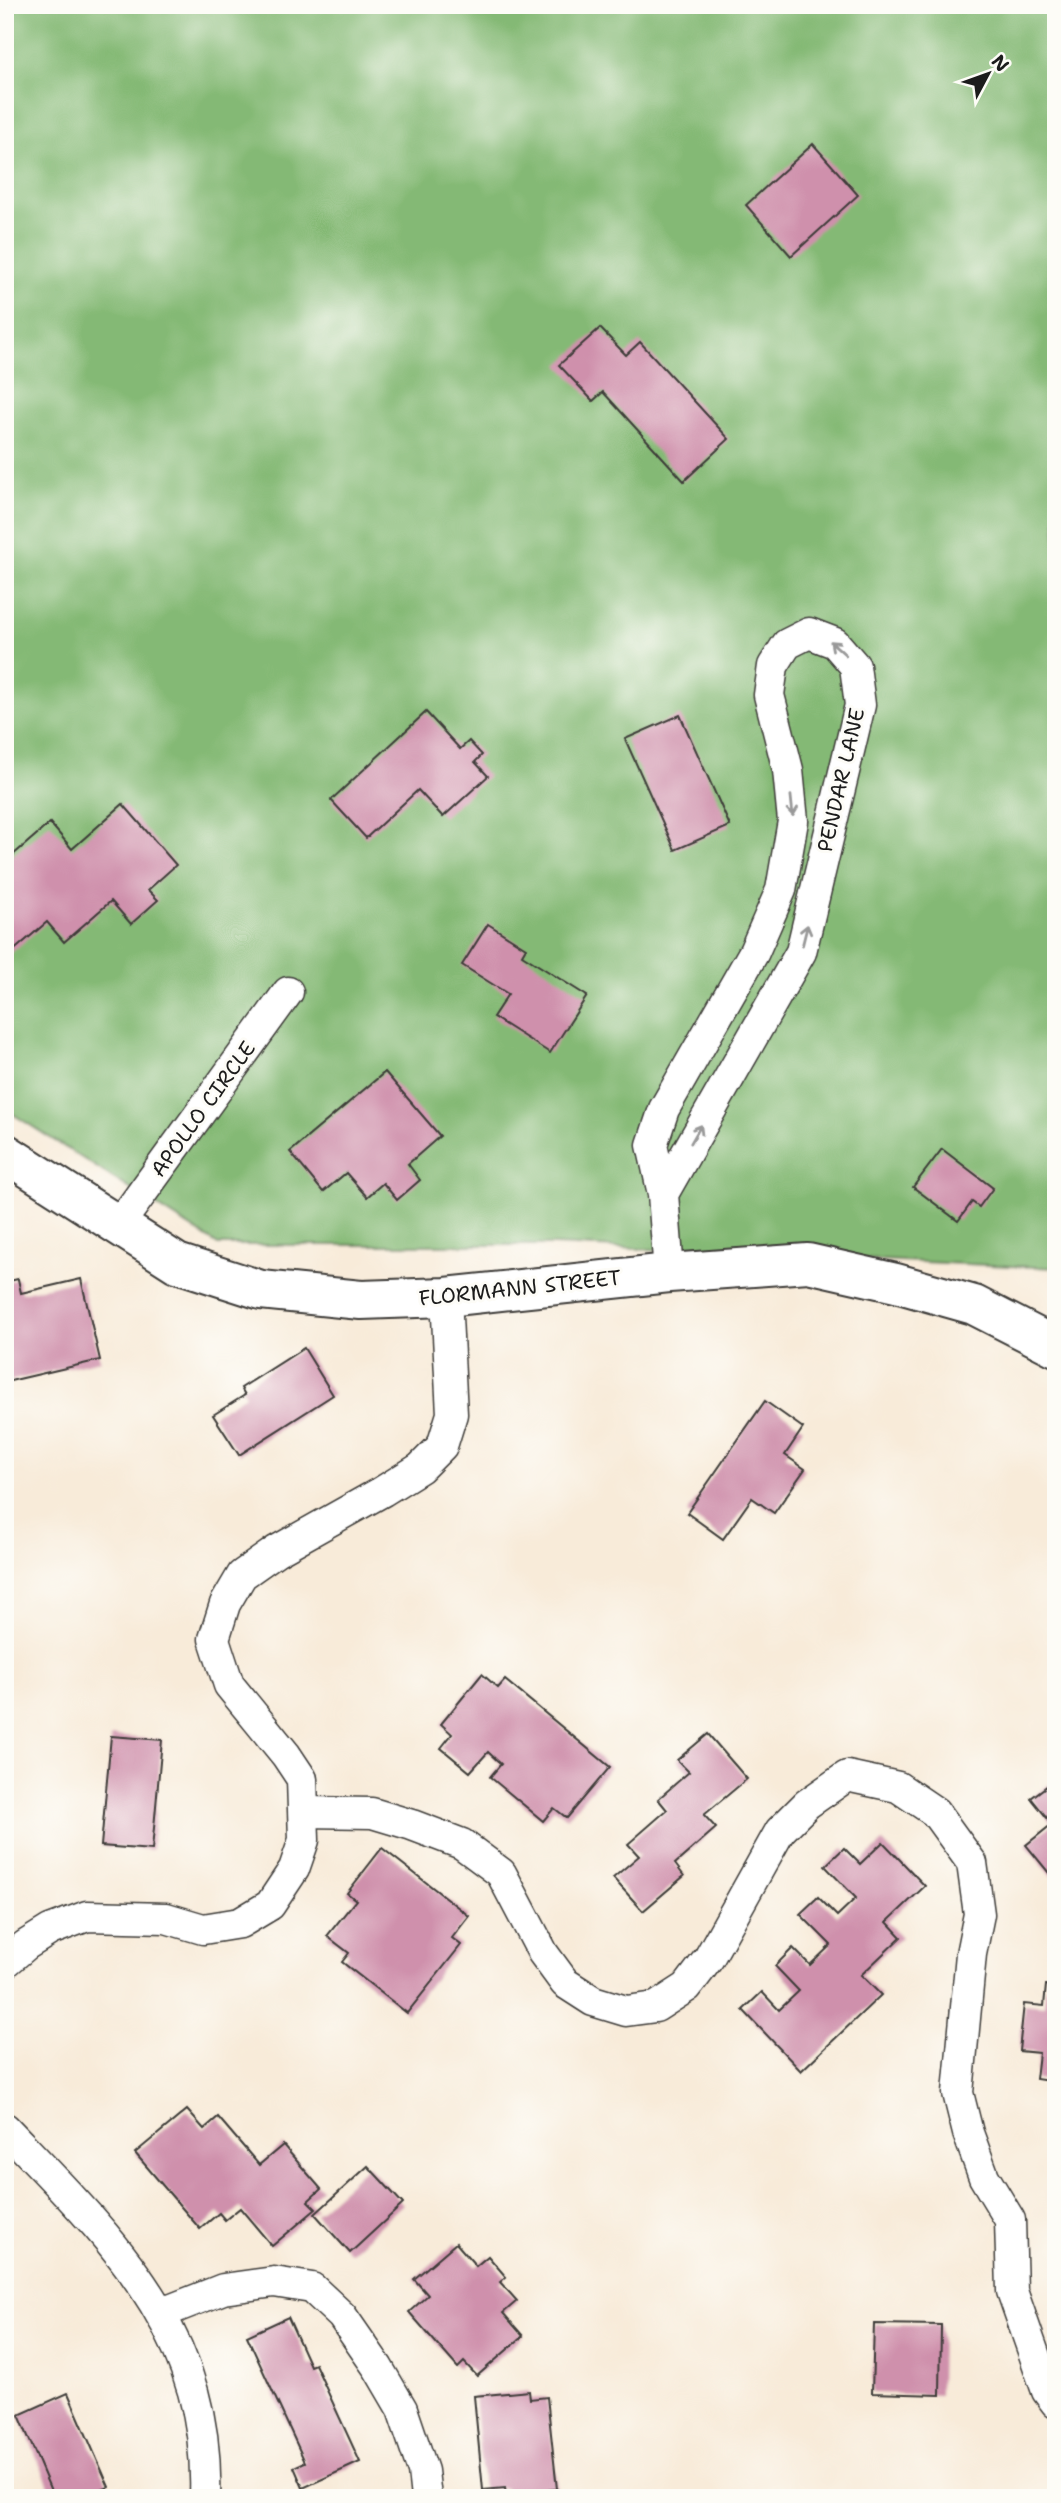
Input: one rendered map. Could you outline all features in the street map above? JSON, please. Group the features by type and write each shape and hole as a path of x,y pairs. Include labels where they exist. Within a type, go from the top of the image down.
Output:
{"street":[{"name":"PENDAR LANE","path":"663,1194 801,952 860,705 855,666 835,643 809,633 788,644 773,666 769,695 788,770 793,821 780,890 754,952 664,1109 652,1145 663,1194 669,1273"},
{"name":"APOLLO CIRCLE","path":"118,1226 288,992"},
{"name":"FLORMANN STREET","path":"5,1153 177,1263 261,1290 361,1300 446,1297 669,1273 808,1263 896,1283 974,1306 1056,1347"},
{"path":"5,1963 50,1930 87,1916 166,1918 203,1928 240,1923 270,1905 294,1869 304,1840 302,1779 229,1685 214,1639 225,1604 242,1575 276,1551 383,1492 420,1468 442,1446 452,1414 446,1297"},
{"path":"304,1812 372,1812 462,1844 500,1873 543,1953 565,1983 593,2001 626,2011 656,2007 687,1987 709,1958 780,1831 807,1804 847,1776 898,1787 935,1812 972,1863 979,1914 971,1954 958,2093 968,2133 984,2177 1010,2220 1012,2291 1047,2391 1056,2403"},
{"path":"5,2128 102,2230 141,2280 162,2313 185,2365 200,2421 206,2477 205,2498"},
{"path":"162,2313 223,2289 274,2282 312,2288 342,2316 402,2409 423,2471 426,2498"}],"green space":[{"path":"5,5 1056,5 1056,1268 553,1245 218,1245 5,1109"}],"building":[{"path":"813,144 858,195 791,256 746,205"},
{"path":"600,328 626,355 640,342 729,439 684,481 603,392 593,401 559,365"},
{"path":"426,712 460,749 469,741 482,755 475,762 488,776 443,817 418,790 366,838 331,800"},
{"path":"680,715 730,826 675,850 625,739"},
{"path":"123,804 176,865 148,890 158,900 131,924 111,901 64,942 47,922 5,958 5,862 50,823 72,849"},
{"path":"488,924 526,948 522,955 587,996 550,1053 493,1017 508,994 462,965"},
{"path":"385,1072 440,1136 408,1164 420,1180 397,1200 383,1183 367,1197 346,1173 323,1192 290,1152"},
{"path":"942,1149 993,1188 979,1207 972,1202 958,1221 913,1187"},
{"path":"18,1279 21,1293 81,1279 100,1360 10,1381 5,1364 5,1282"},
{"path":"304,1348 333,1395 239,1455 213,1415 245,1395 241,1388"},
{"path":"765,1401 803,1428 785,1455 805,1469 774,1513 752,1498 723,1539 687,1513"},
{"path":"482,1674 498,1688 505,1680 610,1767 567,1818 554,1808 543,1821 490,1777 501,1764 488,1752 470,1772 441,1748 452,1734 441,1724"},
{"path":"708,1734 747,1779 704,1815 716,1828 675,1864 684,1876 643,1911 613,1878 639,1856 628,1844 667,1810 658,1799 689,1772 677,1760"},
{"path":"111,1736 162,1740 152,1850 101,1846"},
{"path":"1056,1779 1056,1875 1053,1878 1026,1845 1052,1824 1031,1798"},
{"path":"883,1842 925,1886 887,1922 901,1937 861,1975 881,1995 801,2071 743,2010 762,1992 779,2010 799,1991 775,1966 793,1948 810,1965 831,1945 800,1914 818,1897 837,1916 856,1898 825,1866 844,1848 860,1864"},
{"path":"382,1848 469,1916 452,1938 461,1945 407,2013 342,1962 349,1953 327,1936 356,1900 347,1893"},
{"path":"1046,1985 1056,1986 1056,2082 1036,2079 1039,2053 1019,2051 1024,2004 1044,2006"},
{"path":"187,2110 204,2129 218,2117 259,2165 283,2145 321,2189 308,2201 316,2209 272,2246 240,2208 225,2220 219,2213 200,2229 135,2153"},
{"path":"368,2166 403,2204 350,2253 315,2214"},
{"path":"456,2243 476,2266 488,2256 506,2277 500,2282 517,2301 503,2313 523,2336 477,2376 464,2362 458,2368 409,2312 428,2295 414,2279"},
{"path":"288,2317 310,2366 315,2364 360,2462 303,2488 294,2467 305,2462 247,2336"},
{"path":"874,2324 941,2325 940,2395 872,2393"},
{"path":"529,2391 530,2399 547,2397 557,2489 506,2494 505,2488 483,2490 474,2396"},
{"path":"68,2393 109,2487 83,2498 54,2498 19,2415"}]}
